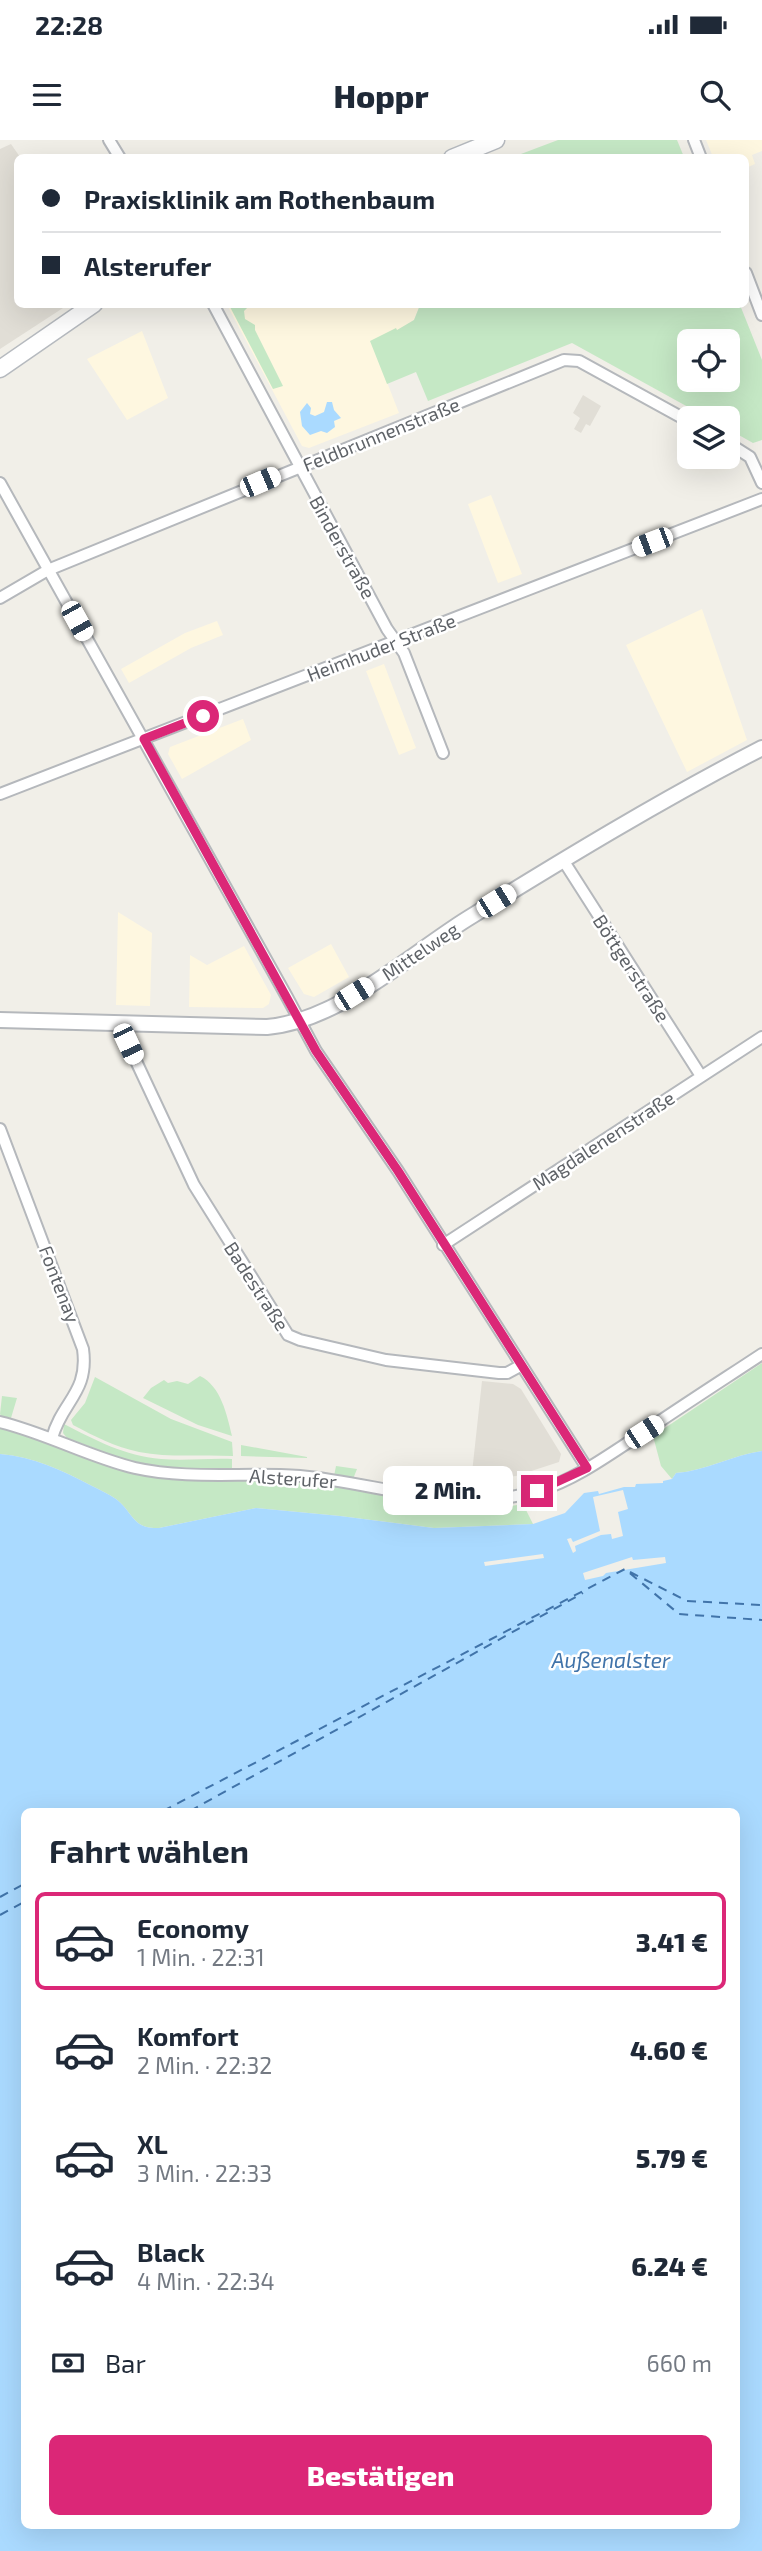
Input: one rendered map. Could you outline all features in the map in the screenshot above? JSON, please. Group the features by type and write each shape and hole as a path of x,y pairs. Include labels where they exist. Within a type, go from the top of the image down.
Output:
{"main road":[{"path":"462,154 496,140"},
{"path":"0,369 88,308"}],"street":[{"path":"749,281 762,315"},
{"name":"Binderstraße","path":"215,308 405,655 443,753"},
{"name":"Feldbrunnenstraße","path":"0,598 48,570 300,466 572,359 677,415"},
{"path":"740,451 750,457 762,483"},
{"path":"0,483 316,1051 398,1171 587,1468"},
{"name":"Heimhuder Straße","path":"0,794 762,499"},
{"name":"Mittelweg","path":"0,1020 267,1027 299,1022 331,1008 562,860 707,776 762,748"},
{"name":"Böttgerstraße","path":"562,860 701,1076"},
{"name":"Badestraße","path":"126,1024 128,1044 194,1184 284,1330 293,1338 386,1360 499,1373 507,1373 520,1366"},
{"name":"Magdalenenstraße","path":"443,1245 762,1037"},
{"name":"Fontenay","path":"0,1129 83,1349 85,1361 81,1384 58,1418 52,1438"},
{"name":"Alsterufer","path":"0,1422 52,1438 118,1464 153,1471 299,1476 456,1500 482,1500 520,1496 548,1488 587,1468 762,1354"}],"shaded area":[{"path":"706,140 762,140 762,151 752,155 755,164 749,167 749,154 712,154"},
{"path":"11,144 18,154 14,154 14,308 63,308 0,349 0,149"},
{"path":"229,308 419,308 414,320 397,331 371,341 399,413 309,448 302,446"},
{"path":"142,331 168,398 127,420 87,359"},
{"path":"583,395 601,406 590,426 586,424 581,433 574,429 580,418 573,413"},
{"path":"491,495 522,574 498,583 468,504"},
{"path":"702,609 747,740 687,772 626,645"},
{"path":"217,621 223,635 191,648 129,683 121,669 185,633"},
{"path":"384,664 416,748 399,755 366,671"},
{"path":"243,719 251,740 182,779 168,754 170,747"},
{"path":"118,912 152,933 150,1006 116,1005"},
{"path":"331,944 349,977 314,997 304,994 288,968"},
{"path":"244,946 271,995 269,1004 263,1008 189,1007 190,955 207,965"},
{"path":"482,1381 513,1384 521,1389 561,1454 559,1462 516,1476 471,1482"}],"green space":[{"path":"558,140 677,140 683,154 521,154"},
{"path":"231,308 247,308 244,311 245,319 255,325 283,386 273,389"},
{"path":"419,308 741,308 762,360 762,440 753,443 740,436 740,406 686,406 572,343 428,401 416,372 387,384 370,341 396,328 397,330 414,320"},
{"path":"762,1363 762,1451 676,1473 672,1479 661,1466 653,1436"},
{"path":"200,1376 218,1394 232,1436 198,1425 143,1398 151,1388 164,1380 168,1383 177,1381 188,1384"},
{"path":"95,1377 171,1419 232,1442 233,1456 139,1452 113,1444 73,1425 71,1420 85,1403"},
{"path":"2,1396 17,1398 11,1418 0,1414"},
{"path":"64,1424 135,1455 170,1460 232,1459 232,1470 131,1462 67,1438 63,1433"},
{"path":"0,1427 117,1467 341,1486 445,1509 493,1509 523,1504 533,1524 434,1528 256,1508 150,1528 138,1523 113,1497 70,1475 36,1461 0,1454"},
{"path":"241,1445 307,1457 307,1458 241,1456"},
{"path":"336,1466 357,1469 353,1479 334,1476"},
{"path":"549,1471 553,1480 529,1488 526,1478"}],"water":[{"path":"327,402 332,402 334,410 341,418 334,421 335,427 327,433 321,431 310,435 302,426 300,412 307,403 311,408 310,414 315,416 324,412"},
{"name":"Außenalster","path":"762,1451 762,2551 0,2551 0,1454 36,1461 70,1475 113,1497 138,1523 150,1528 256,1508 434,1528 533,1524 565,1513 584,1493 598,1491 599,1494 635,1487 636,1484 663,1483 672,1479 676,1473"}],"pier":[{"path":"623,1490 628,1509 618,1512 623,1536 612,1539 611,1534 601,1535 575,1546 576,1551 573,1553 567,1539 571,1538 573,1542 600,1531 593,1497"},
{"path":"543,1554 544,1558 485,1566 484,1562"},
{"path":"632,1557 633,1560 665,1557 666,1563 606,1573 585,1580 583,1573"}],"ferry route":[{"path":"169,1808 625,1569 679,1614 762,1620"},
{"path":"630,1572 687,1601 762,1605"},
{"path":"195,1808 583,1593"},
{"path":"0,1897 21,1886"},
{"path":"0,1915 21,1904"}],"route":[{"path":"203,716 144,739 316,1051 398,1171 587,1468 560,1483 537,1491"}]}
